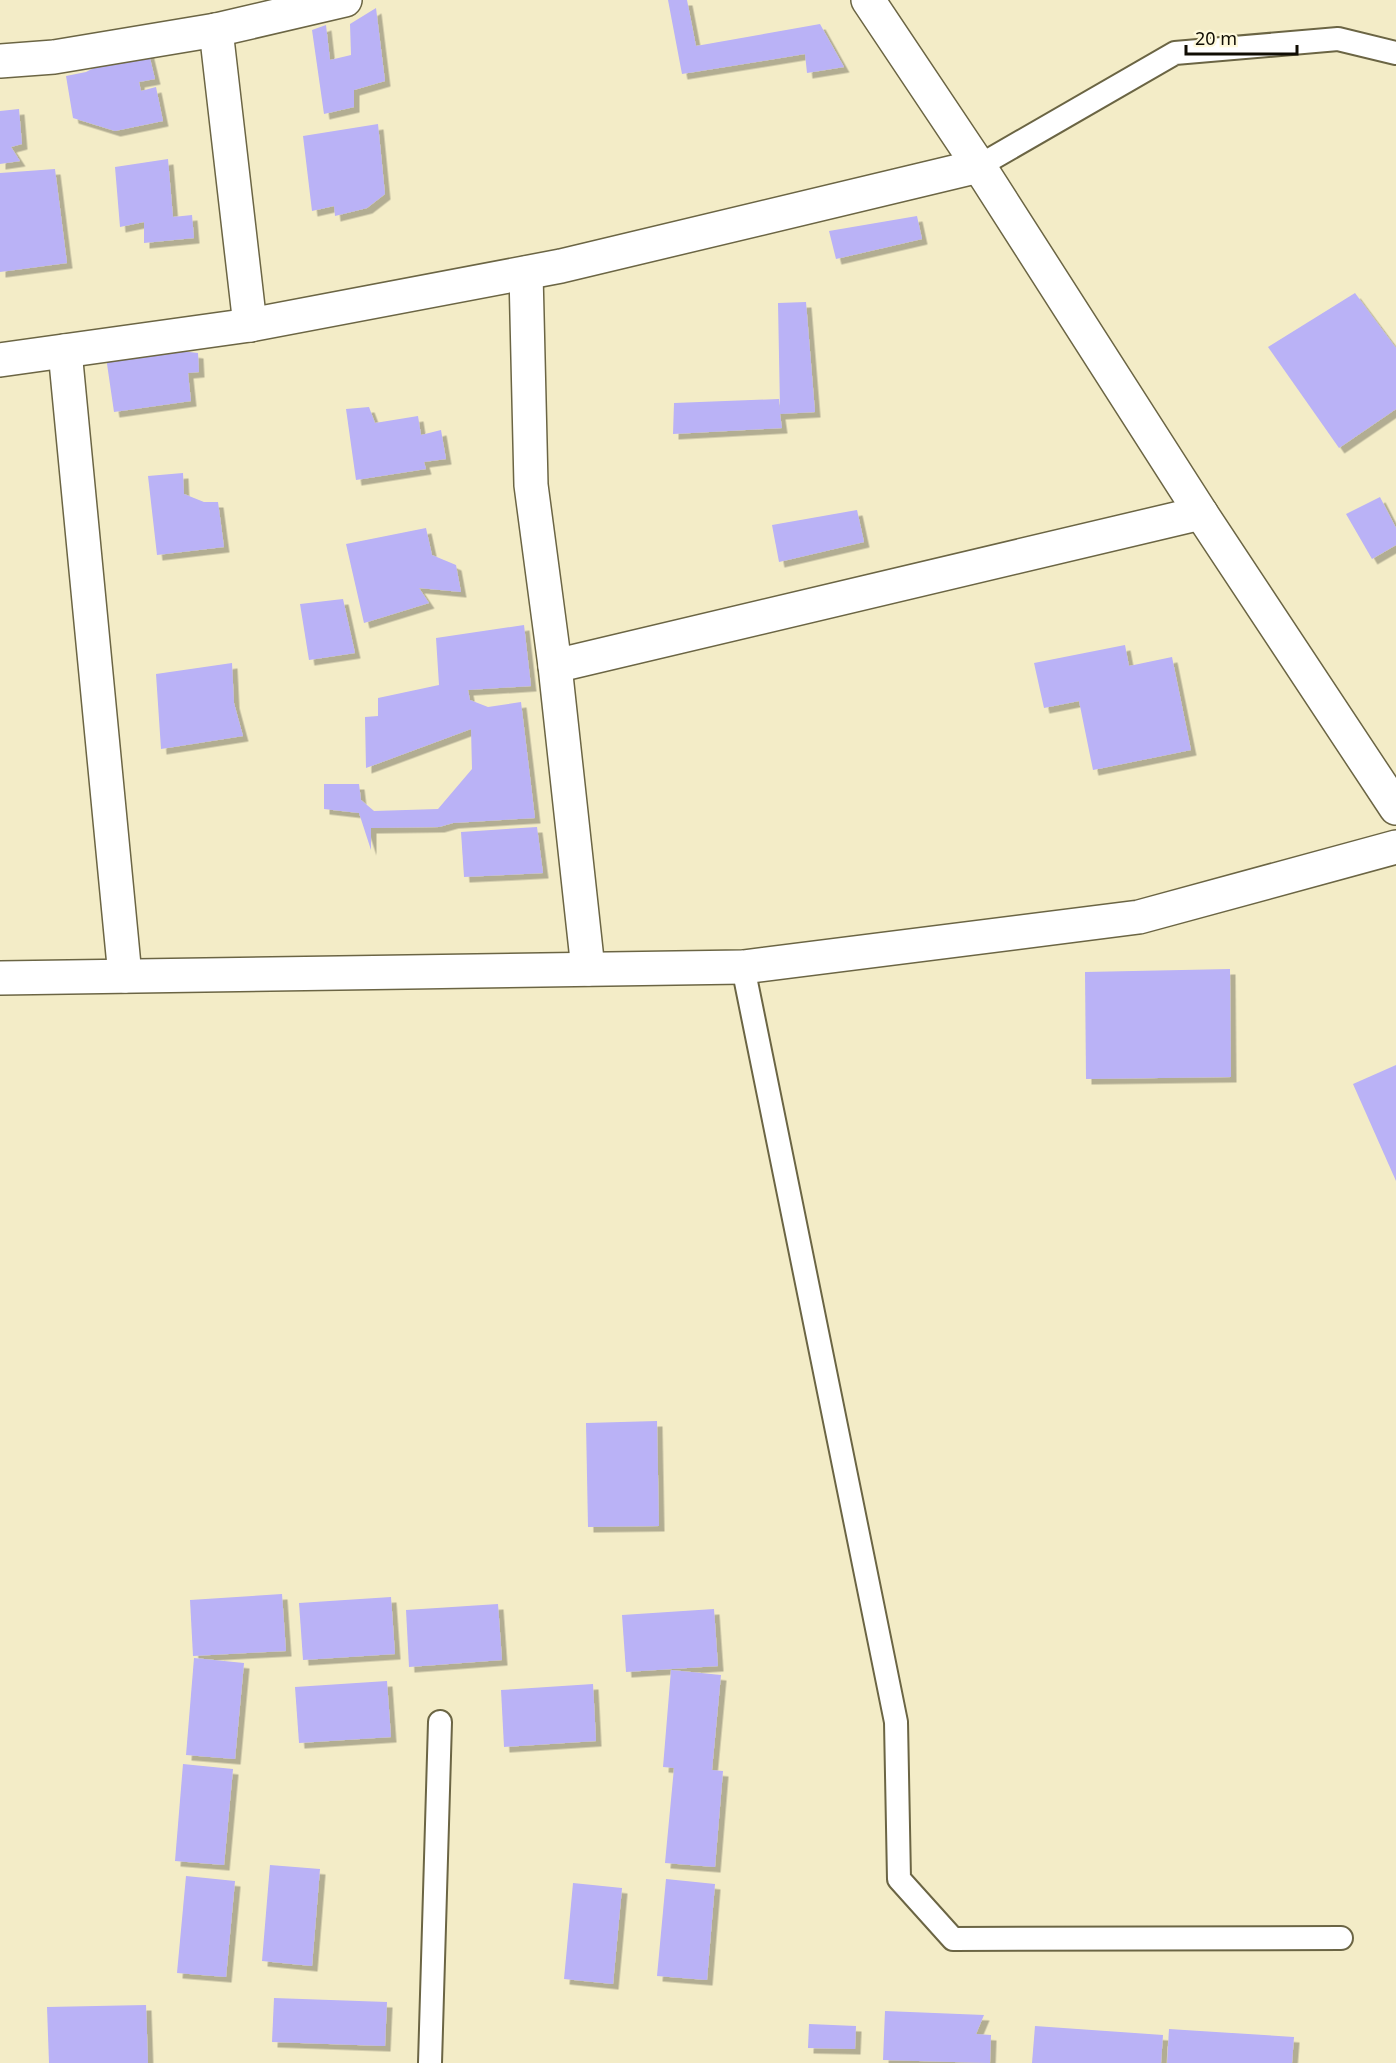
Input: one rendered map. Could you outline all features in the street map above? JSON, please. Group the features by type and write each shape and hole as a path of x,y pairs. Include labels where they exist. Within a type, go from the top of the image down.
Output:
{"street":[{"path":"0,61 54,57 216,30 345,0"},
{"path":"868,0 979,166 1201,513 1396,808"},
{"path":"216,30 250,325"},
{"path":"0,360 250,325 526,273 979,166"},
{"path":"526,273 531,485 555,666 588,969"},
{"path":"64,351 125,976"},
{"path":"555,666 1201,513"},
{"path":"0,978 743,967 1139,917 1396,847"}],"lane":[{"path":"979,166 1175,52 1338,39 1396,53"},
{"path":"743,967 897,1722 899,1879 952,1939 1341,1938"},
{"path":"430,2063 440,1722"}],"building":[{"path":"668,0 687,0 696,46 820,24 844,67 807,73 805,54 682,74"},
{"path":"376,8 385,81 354,90 354,107 324,114 312,30 326,25 330,60 351,55 350,24"},
{"path":"148,50 155,79 139,82 141,91 156,87 163,121 115,131 73,118 66,76 86,72 121,54"},
{"path":"19,109 22,144 11,147 20,161 0,164 0,111"},
{"path":"378,124 385,194 367,208 335,216 334,206 312,211 303,136"},
{"path":"168,159 173,217 192,215 194,238 144,243 144,222 120,227 115,167"},
{"path":"55,169 67,263 0,272 0,173"},
{"path":"917,216 922,239 836,259 829,231"},
{"path":"1355,293 1396,348 1396,409 1339,448 1268,347"},
{"path":"806,302 815,412 780,414 782,428 673,434 674,403 779,399 780,409 778,303"},
{"path":"146,347 198,353 199,372 188,373 191,401 114,412 106,357"},
{"path":"369,407 375,423 418,416 421,435 441,430 446,459 424,462 426,469 356,480 346,409"},
{"path":"183,473 184,494 204,502 218,502 224,547 157,555 148,476"},
{"path":"1380,497 1396,528 1396,545 1372,559 1346,514"},
{"path":"857,510 864,542 779,562 772,525"},
{"path":"426,528 432,555 456,565 461,592 419,588 429,603 364,623 346,544"},
{"path":"343,599 355,653 309,660 300,604"},
{"path":"524,625 531,686 468,690 470,700 488,707 521,702 535,818 453,823 439,827 371,828 371,850 359,813 324,809 324,784 359,784 361,800 374,811 438,809 472,769 471,729 366,768 365,717 378,716 378,698 439,685 436,638"},
{"path":"1125,645 1129,666 1172,657 1191,750 1093,770 1079,701 1044,708 1034,663"},
{"path":"232,663 234,703 243,736 161,749 156,674"},
{"path":"537,827 543,873 464,877 461,832"},
{"path":"1230,969 1231,1077 1086,1079 1085,972"},
{"path":"1396,1065 1396,1181 1353,1084"},
{"path":"657,1421 659,1526 588,1527 586,1423"},
{"path":"282,1594 286,1651 193,1656 190,1600"},
{"path":"391,1597 395,1654 303,1660 299,1603"},
{"path":"498,1604 502,1660 409,1667 406,1610"},
{"path":"714,1609 718,1666 626,1672 622,1615"},
{"path":"194,1658 244,1663 235,1759 186,1755"},
{"path":"671,1670 721,1675 712,1770 723,1771 715,1867 665,1863 674,1768 663,1767"},
{"path":"387,1681 391,1737 299,1743 295,1687"},
{"path":"593,1684 596,1741 504,1747 501,1690"},
{"path":"183,1764 233,1769 224,1865 175,1861"},
{"path":"270,1865 320,1869 312,1966 262,1961"},
{"path":"186,1876 235,1881 226,1977 177,1973"},
{"path":"666,1879 715,1884 707,1980 657,1976"},
{"path":"573,1883 622,1888 613,1984 564,1979"},
{"path":"274,1998 387,2002 385,2046 272,2042"},
{"path":"146,2005 148,2063 49,2063 47,2007"},
{"path":"885,2011 984,2015 976,2034 991,2035 990,2063 883,2060"},
{"path":"809,2024 856,2026 855,2049 808,2048"},
{"path":"1035,2026 1163,2035 1161,2063 1032,2063"},
{"path":"1169,2029 1294,2037 1292,2063 1167,2063"}]}
